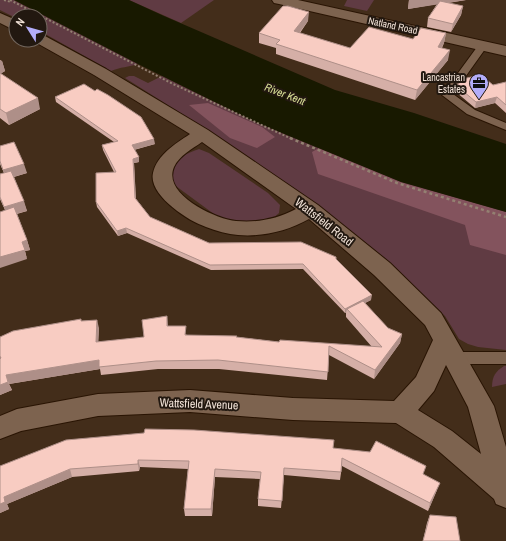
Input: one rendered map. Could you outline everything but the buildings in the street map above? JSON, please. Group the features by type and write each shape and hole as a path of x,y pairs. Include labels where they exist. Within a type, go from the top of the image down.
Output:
{"street":[{"name":"Natland Road","path":"282,0 506,51"},
{"name":"Wattsfield Road","path":"48,43 100,72 202,134 311,210 382,269 433,319 481,406 506,494"},
{"path":"202,134 177,152 168,163 162,175 164,185 170,194 188,210 214,223 240,228 281,224 311,210"},
{"path":"450,349 425,384 400,412 443,439 506,494"},
{"name":"Wattsfield Avenue","path":"0,428 17,420 98,405 190,401 293,409 400,412"}],"lane":[{"path":"483,45 447,95 471,112 506,127"},
{"path":"450,349 506,358"}],"path":[{"path":"4,0 17,4"},
{"path":"10,0 173,84 273,131 397,183 506,217"}],"shaded area":[{"path":"0,0 14,0 30,8 8,8 8,14 0,10"},
{"path":"129,0 214,0 181,23"},
{"path":"347,0 374,0 367,11 344,6"},
{"path":"48,18 138,64 111,71 48,36"},
{"path":"134,76 148,83 162,76 253,121 401,182 506,212 506,350 478,347 459,339 445,316 386,259 254,162 125,78"},
{"path":"208,103 262,127 275,137 257,148 230,138 189,105"},
{"path":"319,148 401,182 506,212 506,255 470,245 465,225 318,174 312,152"},
{"path":"199,149 209,153 268,193 280,205 279,213 271,220 258,222 222,220 169,181 172,168 175,163 187,154"},
{"path":"506,366 506,384 492,387 495,374"}],"water":[{"name":"River Kent","path":"14,0 129,0 335,90 414,113 506,144 506,212 401,182 253,121 48,18 48,8 30,8"}],"place":[{"name":"Lancastrian Estates","path":"479,100"}]}
